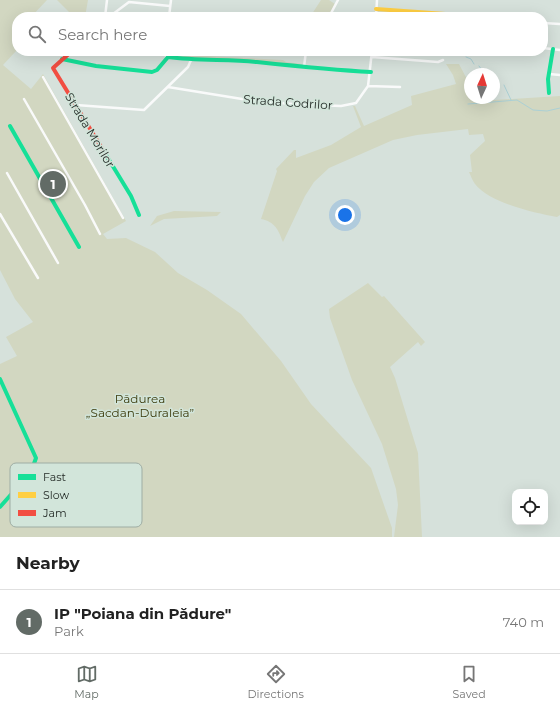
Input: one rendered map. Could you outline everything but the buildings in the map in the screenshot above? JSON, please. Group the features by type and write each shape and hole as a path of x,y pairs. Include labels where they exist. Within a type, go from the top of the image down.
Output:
{"street":[{"path":"106,12 107,0"},
{"path":"125,4 126,0"},
{"path":"169,12 171,0"},
{"path":"332,12 338,0"},
{"path":"377,0 376,9 418,12"},
{"path":"115,12 129,2 170,6"},
{"path":"548,23 560,24"},
{"path":"548,48 560,50"},
{"path":"549,93 549,74 553,49"},
{"path":"62,59 66,56"},
{"path":"304,67 305,56"},
{"path":"400,87 368,86 372,57 438,62 443,60"},
{"path":"62,59 96,66 152,72 157,70 166,58 256,62 371,72"},
{"name":"Strada Morilor","path":"62,59 53,68 131,196 139,215"},
{"path":"75,105 144,110 188,67 191,60"},
{"path":"549,74 560,75"},
{"path":"43,77 123,218"},
{"name":"Strada Codrilor","path":"168,87 242,99 341,106 356,103 368,86"},
{"path":"24,98 72,181 100,234"},
{"path":"10,126 79,247"},
{"path":"7,173 58,263"},
{"path":"0,214 38,278"},
{"path":"0,378 36,458 34,463"},
{"path":"0,508 10,496"}],"green space":[{"name":"Pădurea „Sacdan-Duraleia”","path":"0,0 47,0 36,12 12,12 12,55 3,65 31,89 43,74 126,221 103,234 107,239 126,238 155,252 178,273 207,290 241,314 281,361 311,404 371,468 392,528 392,537 0,537 0,364 17,356 6,337 33,322 15,299 0,270"},
{"path":"57,0 88,0 86,12 69,12"},
{"path":"321,0 329,0 335,4 331,12 313,12"},
{"path":"168,56 206,56 283,60 302,65"},
{"path":"446,64 459,64 464,74 464,104 500,104 500,100 560,96 560,215 557,217 525,210 501,202 482,191 474,182 469,172 472,172 470,155 485,141 483,134 469,135 468,129 417,135 393,140 329,168 314,182 305,196 283,242 273,224 261,219 277,171 276,169 294,150 296,150 296,158 331,145 361,127 353,106 355,106 364,126 412,105 411,96 456,84 453,75"},
{"path":"174,211 221,212 217,216 164,219 150,226 157,216"},
{"path":"368,283 382,297 384,296 425,342 421,346 418,342 390,367 395,378 418,453 422,537 394,537 398,505 396,489 382,444 352,380 330,318 329,309"}],"waterway":[{"path":"466,57 471,59 474,64"},
{"path":"504,85 511,100"},
{"path":"500,101 517,100 533,110 547,111 560,108"}],"traffic: fast":[{"path":"549,93 548,79 553,49"},
{"path":"62,59 96,66 152,72 157,70 168,57 246,61 371,72"},
{"path":"10,126 79,247"},
{"path":"103,150 131,196 139,215"},
{"path":"0,379 36,458 34,463"},
{"path":"0,507 10,496"}],"traffic: slow":[{"path":"376,9 418,12"}],"traffic: jam":[{"path":"66,56 53,68 103,150"}],"place":[{"name":"IP \"Poiana din Pădure\"","path":"53,184"}]}
